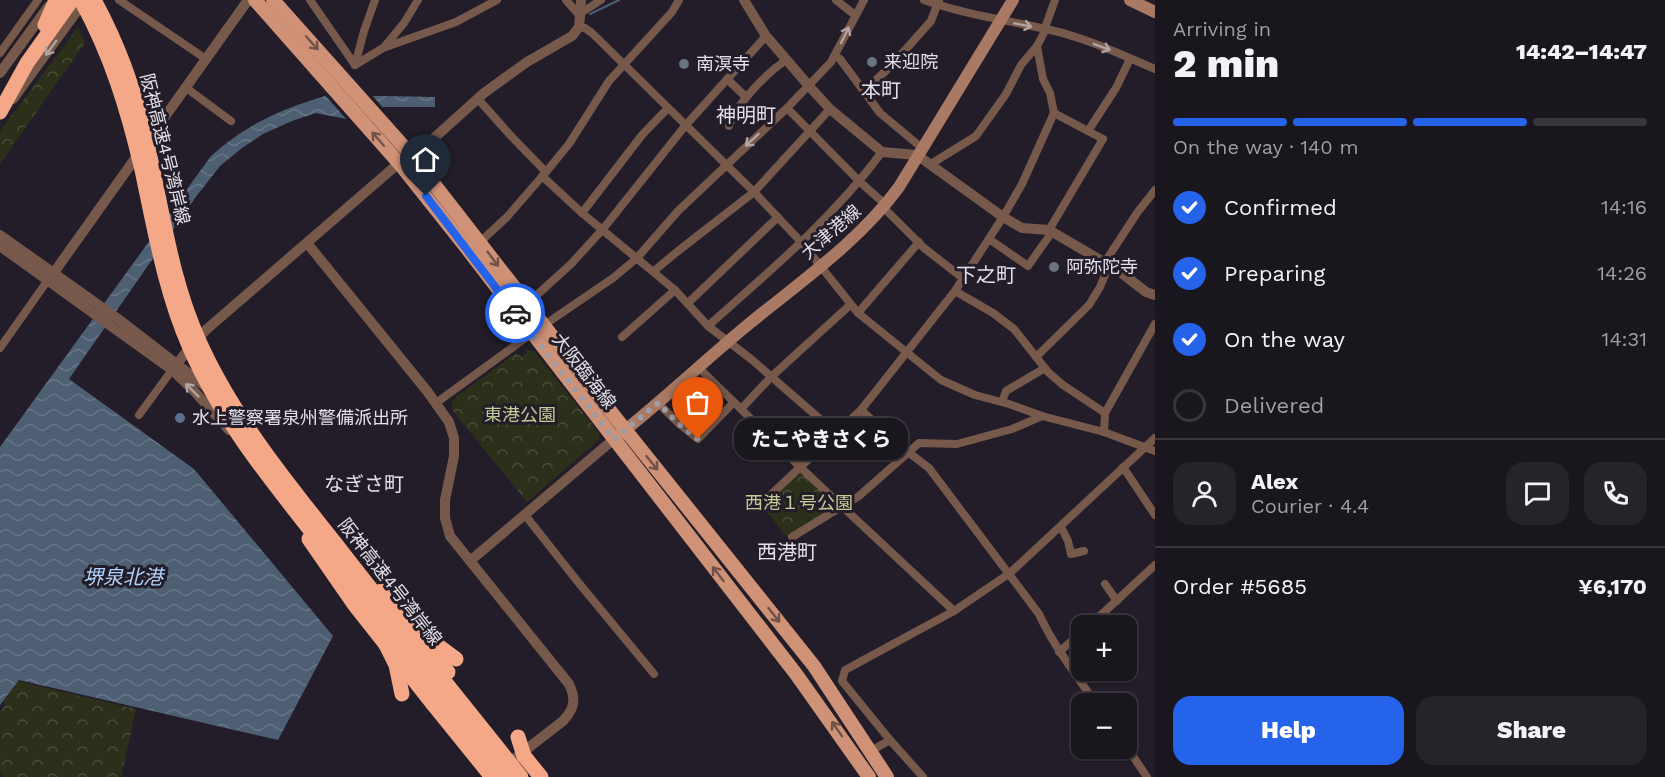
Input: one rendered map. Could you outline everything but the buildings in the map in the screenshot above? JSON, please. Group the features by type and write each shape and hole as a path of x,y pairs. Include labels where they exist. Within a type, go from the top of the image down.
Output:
{"highway":[{"path":"0,114 27,63 72,0"},
{"name":"阪神高速4号湾岸線","path":"83,0 103,43 123,97 140,161 161,264 172,302 191,350 232,423 292,507 496,776"},
{"name":"阪神高速4号湾岸線","path":"94,0 113,38 146,135 172,261 189,317 224,389 247,425 324,529 521,777"},
{"path":"0,88 46,25 47,1"},
{"path":"292,507 354,591 380,632 396,665 402,694"},
{"path":"324,529 452,665"},
{"path":"309,539 354,603 433,704 496,776"},
{"path":"376,585 452,665 533,777"},
{"path":"518,736 524,756 541,777"}],"main road":[{"name":"大阪臨海線","path":"255,0 399,163 465,246 796,674 869,777"},
{"name":"大阪臨海線","path":"273,0 413,157 543,325 814,666 887,777"},
{"name":"大津港線","path":"614,439 885,207 899,188 1013,0"},
{"path":"1130,0 1155,12"}],"street":[{"path":"0,114 83,0"},
{"path":"119,0 206,59"},
{"path":"0,348 248,0"},
{"path":"310,0 355,65"},
{"path":"355,65 375,0"},
{"path":"383,48 404,23 418,0"},
{"path":"566,0 585,28 778,217 802,243 850,305 940,380 975,395 1104,432 1155,451"},
{"path":"413,157 478,99 527,62 572,36 580,19 581,0"},
{"path":"580,19 601,0"},
{"path":"480,242 507,217 569,144 609,81 672,12 679,0"},
{"path":"836,0 855,15"},
{"path":"436,403 543,325 613,278 637,258 678,211 787,108 831,62 864,0"},
{"path":"924,0 938,2 957,10 1000,21 1046,29 1100,46 1155,69"},
{"path":"957,10 960,0"},
{"path":"931,165 976,136 1001,102 1021,65 1037,46 1046,29 1055,0"},
{"path":"0,53 47,1"},
{"path":"0,73 47,1"},
{"path":"355,65 383,48 456,22 491,2"},
{"path":"748,2 766,36 830,109 882,152 919,152"},
{"path":"864,91 891,66 932,21 938,2"},
{"path":"527,304 571,264 603,229 685,126 766,36"},
{"path":"763,502 861,410 964,279 1003,217 1022,184 1054,113 1050,93 1043,80 1037,46"},
{"path":"835,56 840,59 880,113 931,165 1003,217 1022,228 1050,231 1107,263 1146,292 1155,295"},
{"path":"1088,131 1116,88 1130,58"},
{"path":"729,126 747,97 769,73 786,60"},
{"path":"727,79 747,97"},
{"path":"185,87 231,121"},
{"path":"478,99 582,213 654,271 688,303 708,326 836,433"},
{"path":"787,108 919,242 964,279"},
{"path":"582,213 642,135 667,109"},
{"path":"654,271 754,192 830,109"},
{"path":"989,239 1028,266 1103,139 1054,113"},
{"path":"708,326 802,243 860,182 882,152"},
{"path":"140,415 174,367 207,329 399,163"},
{"path":"1036,357 1089,305 1100,287 1107,263 1137,213 1155,190"},
{"path":"688,303 778,217"},
{"path":"0,235 50,277"},
{"path":"858,313 919,242"},
{"path":"174,367 232,433 309,539 496,776 564,721 572,712 574,702 574,694 569,684 450,536 445,518 445,500 454,456 454,438 449,422 307,243"},
{"path":"0,246 50,277 174,367 205,386 225,406 274,461 376,585 528,777"},
{"path":"622,337 675,290"},
{"path":"955,291 993,313 1014,329 1045,368 1063,385 1105,413"},
{"path":"741,409 771,377 850,305"},
{"path":"1104,432 1105,413 1155,324"},
{"path":"698,367 801,468 954,611"},
{"path":"1002,402 1006,391 1045,368"},
{"path":"658,403 698,439 734,402"},
{"path":"861,410 929,468 1011,573 1040,614 1059,652 1088,693"},
{"path":"792,537 860,496 919,443 957,444 1012,429 1042,416"},
{"path":"923,777 842,681 845,670 954,611 1011,573 1155,438"},
{"path":"470,561 614,439"},
{"path":"1123,467 1155,515"},
{"path":"525,515 654,674"},
{"path":"1061,527 1071,554 1084,551"},
{"path":"1101,615 1155,565"},
{"path":"1105,584 1117,601"},
{"path":"1059,652 1071,642"},
{"path":"871,751 890,740"},
{"path":"1135,759 1147,777"}],"green space":[{"path":"78,27 85,43 0,164 0,131"},
{"name":"東港公園","path":"524,348 535,352 599,433 599,440 527,502 452,410 452,403 456,397 516,353 521,357 527,353"},
{"name":"西港１号公園","path":"801,471 839,505 787,537 762,506"},
{"path":"18,681 136,709 121,777 4,777 0,773 0,712 6,704 3,702"}],"water":[{"name":"堺泉北港","path":"328,95 435,97 435,107 361,107 346,119 316,113 263,134 242,148 220,166 195,198 69,379 194,469 333,636 278,740 19,680 0,705 0,447 211,156 238,135 266,118"}],"pier":[{"path":"328,92 370,93 385,110 361,109 348,121 324,94"}],"waterway":[{"path":"590,14 619,0"}],"way so far":[{"path":"515,313 614,439 658,403 698,439"}],"place":[{"name":"来迎院","path":"872,62"},
{"name":"南溟寺","path":"684,64"},
{"name":"阿弥陀寺","path":"1054,267"},
{"name":"水上警察署泉州警備派出所","path":"180,418"},
{"name":"たこやきさくら","path":"698,439"}],"district":[{"name":"本町","path":"881,90"},
{"name":"神明町","path":"746,115"},
{"name":"下之町","path":"986,275"},
{"name":"なぎさ町","path":"364,484"},
{"name":"西港町","path":"787,552"}],"route":[{"path":"426,196 515,313"}]}
